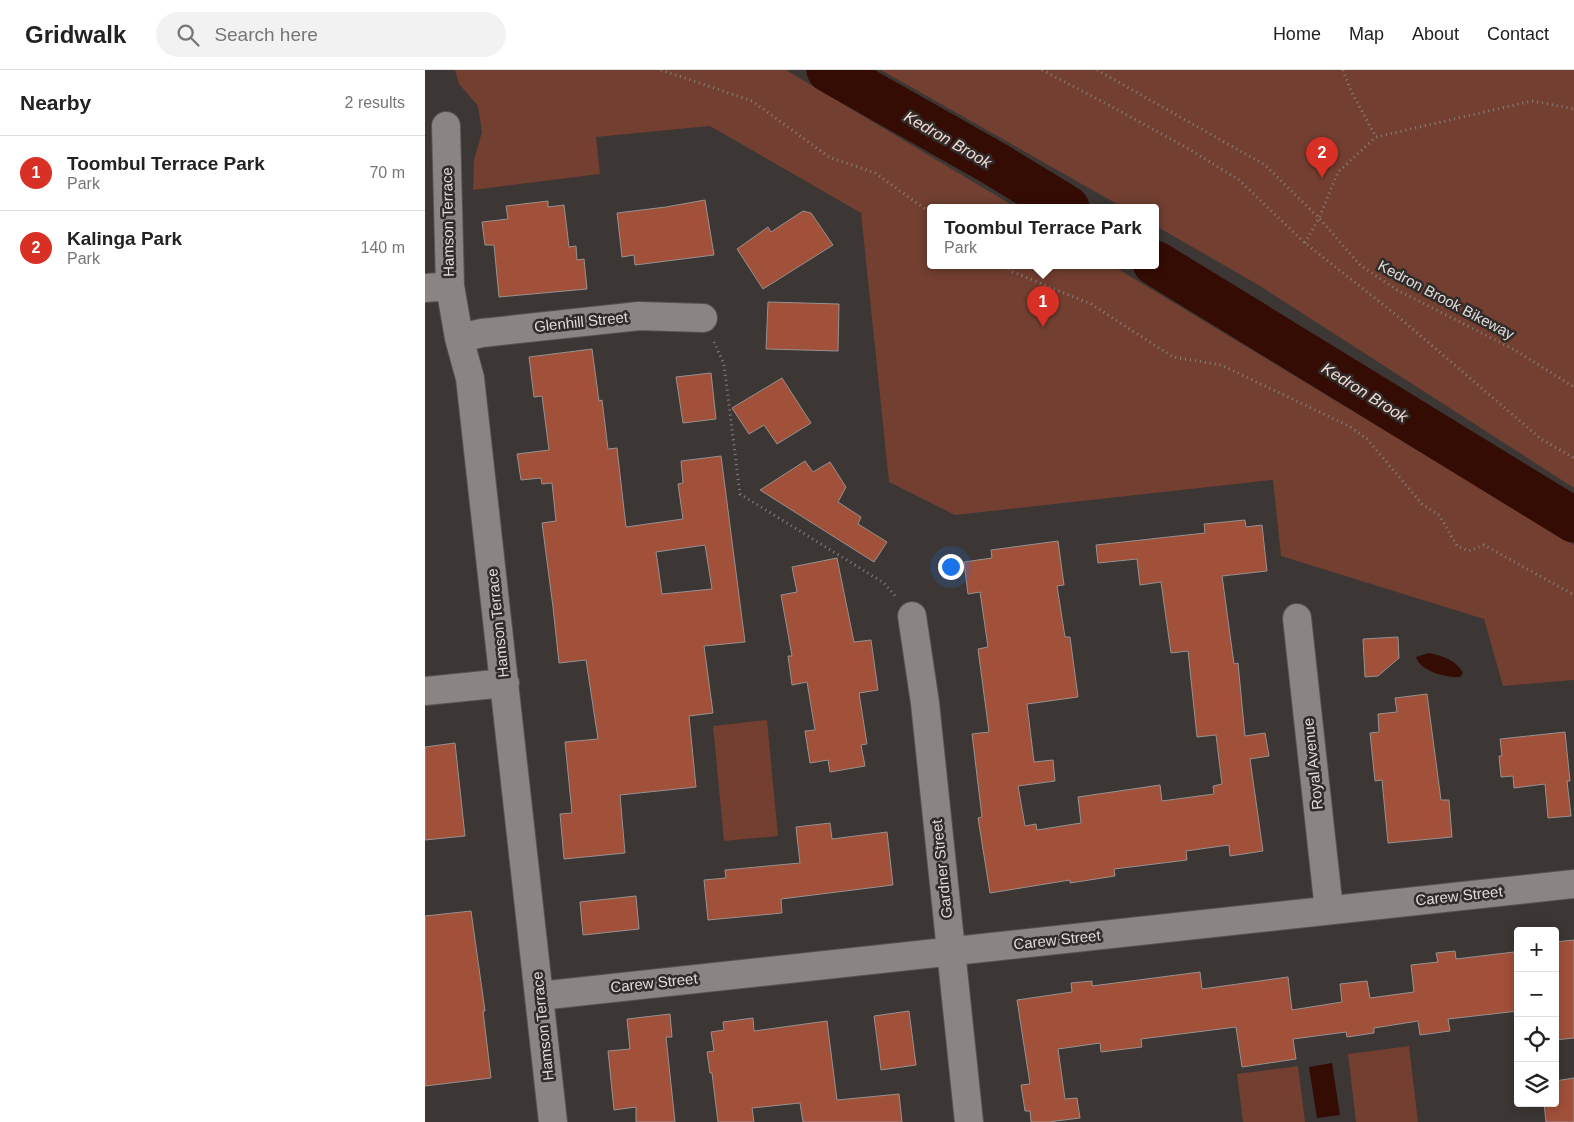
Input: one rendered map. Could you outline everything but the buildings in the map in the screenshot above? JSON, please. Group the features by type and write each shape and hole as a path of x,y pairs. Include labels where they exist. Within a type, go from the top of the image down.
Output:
{"street":[{"name":"Hamson Terrace","path":"446,126 437,287 459,338 470,378 553,1122"},
{"name":"Glenhill Street","path":"459,338 482,333 639,316 703,318"},
{"name":"Gardner Street","path":"912,616 925,703 969,1122"},
{"name":"Royal Avenue","path":"1297,618 1329,910"},
{"path":"425,691 505,683"},
{"name":"Carew Street","path":"539,996 1574,884"}],"path":[{"path":"661,70 752,101 829,156 875,173 927,210"},
{"path":"1042,70 1181,144 1239,180 1305,243 1395,314 1541,439 1574,458"},
{"name":"Kedron Brook Bikeway","path":"1097,70 1265,165 1319,218 1360,265 1397,290 1515,350 1574,387"},
{"path":"1343,70 1351,91 1375,137"},
{"path":"1305,243 1319,218 1338,172 1375,137 1532,101 1574,109"},
{"path":"1008,269 1091,304 1173,357 1221,365 1349,426 1367,439 1422,504 1440,516 1457,546 1469,551 1484,545 1574,595"},
{"path":"703,318 724,364 740,494 885,583 912,616"}],"shaded area":[{"path":"455,70 786,70 1010,204 927,204 927,269 1118,269 1574,545 1574,680 1503,686 1484,619 1281,556 1273,480 955,515 889,482 861,213 710,126 596,137 600,174 473,190 474,160 482,132 478,106 459,84"},
{"path":"881,70 1574,70 1574,488 1260,286 1159,228 1159,204 1117,204"},
{"path":"1429,653 1449,659 1463,673 1460,677 1454,677 1428,670 1418,662 1416,657"},
{"path":"767,720 778,836 724,841 713,726"},
{"path":"1409,1046 1418,1122 1356,1122 1348,1054"},
{"path":"1332,1063 1340,1115 1317,1118 1309,1067"},
{"path":"1298,1066 1305,1122 1243,1122 1237,1074"}],"waterway":[{"name":"Kedron Brook","path":"829,70 995,164 1060,204"},
{"name":"Kedron Brook","path":"1159,265 1574,520"}],"place":[{"name":"Kalinga Park","path":"1322,178"},
{"name":"Toombul Terrace Park","path":"1043,327"}]}
